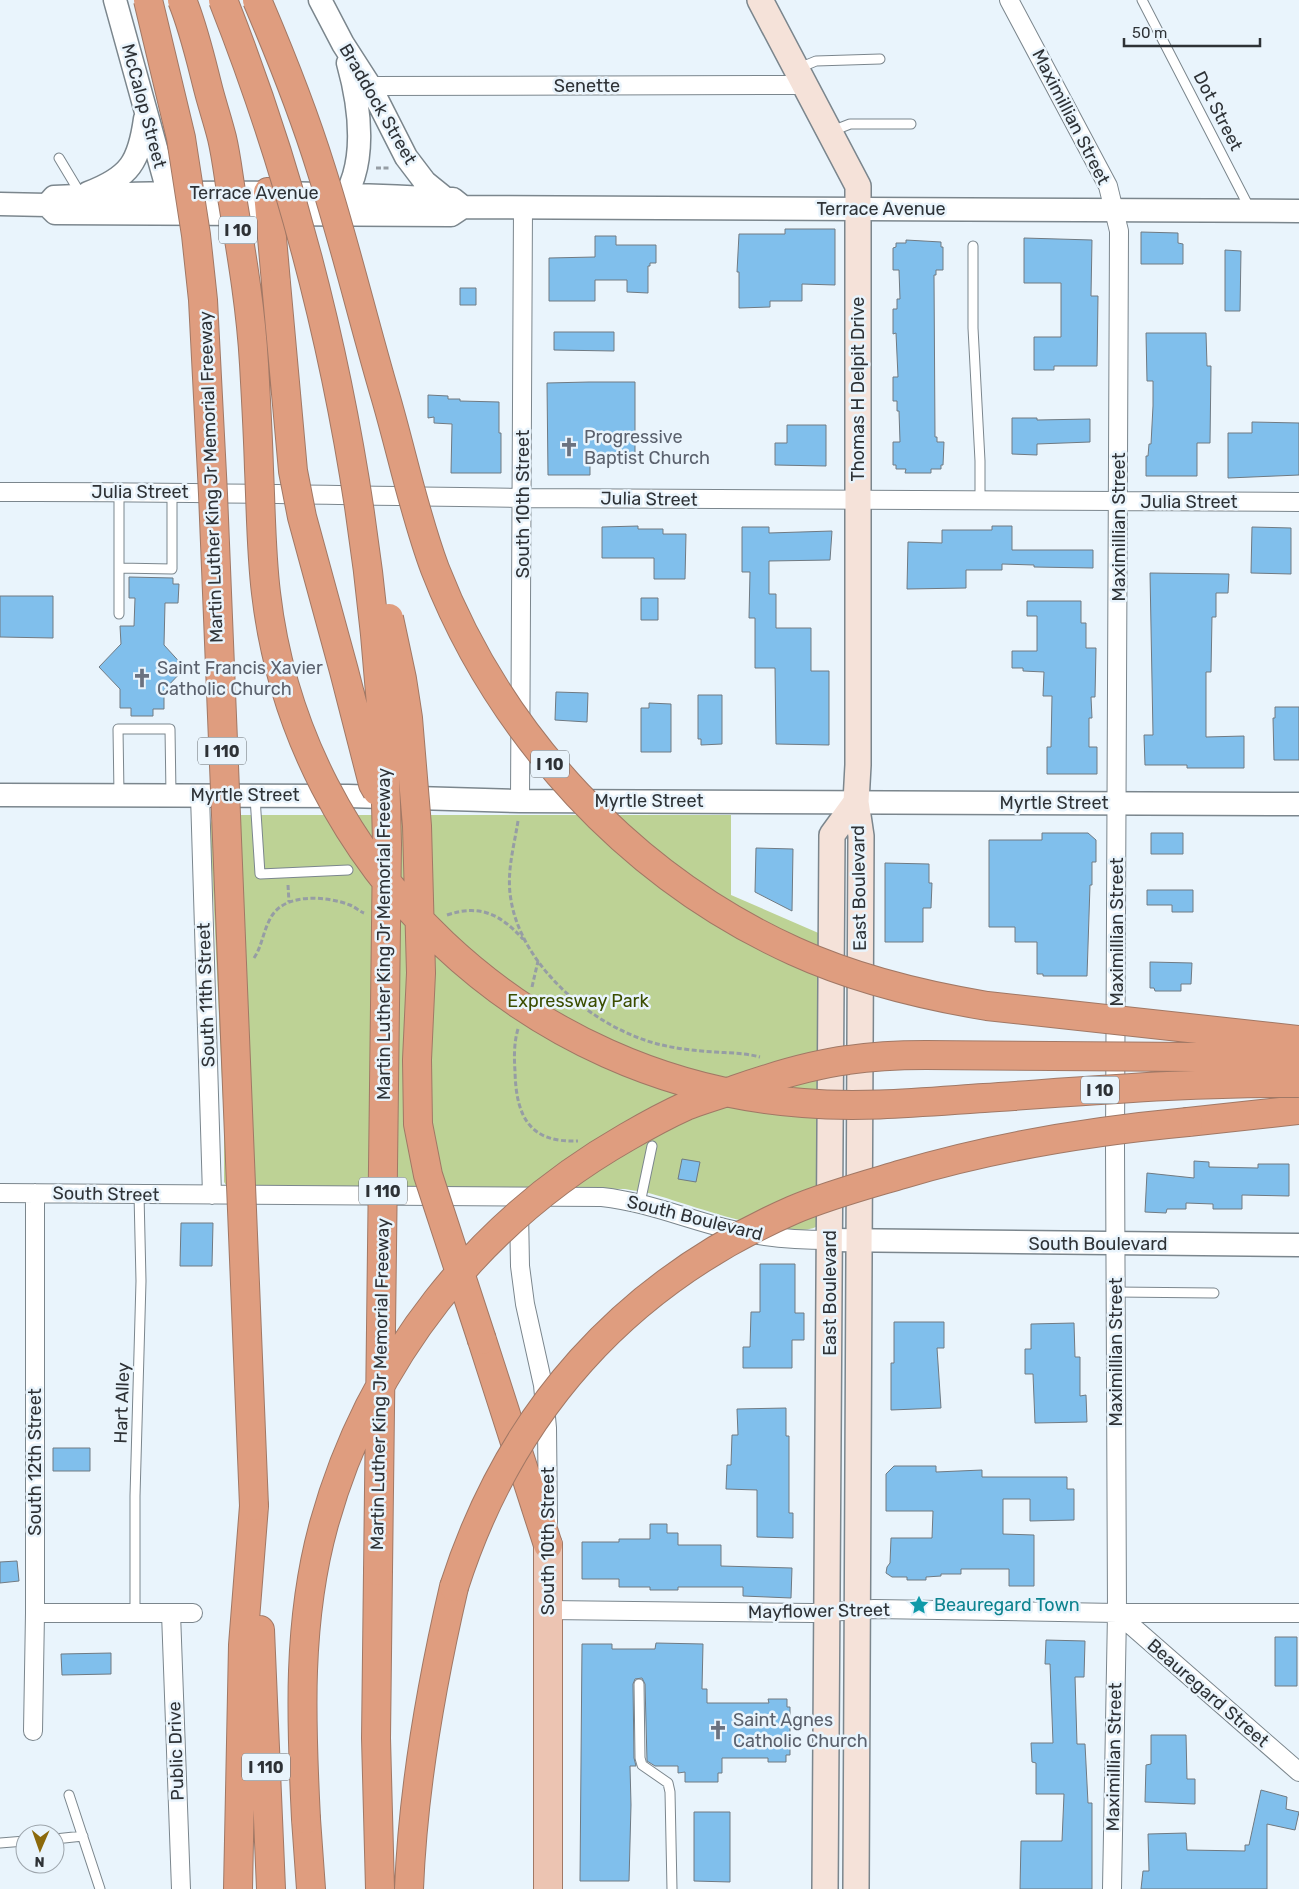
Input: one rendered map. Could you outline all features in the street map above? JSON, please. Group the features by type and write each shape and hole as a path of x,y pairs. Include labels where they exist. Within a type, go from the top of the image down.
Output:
{"highway":[{"name":"Martin Luther King Jr Memorial Freeway","path":"148,0 181,138 196,235 203,300 213,494 254,1506 251,1645"},
{"name":"I 10","path":"182,0 223,140 244,264 254,362 266,594 280,667 308,752 338,811 374,866 394,892 439,941 497,990 547,1024 575,1039 605,1054 670,1078 736,1095 801,1103 867,1105 1165,1086 1231,1083 1299,1083"},
{"name":"Martin Luther King Jr Memorial Freeway","path":"223,0 267,121 314,282 336,377 360,509 377,644 387,810 376,1738 380,1889"},
{"name":"I 10","path":"257,0 289,75 322,170 412,495 436,571 465,635 497,692 547,760 602,821 661,871 736,921 796,952 889,985 987,1006 1299,1040"},
{"path":"268,203 293,471 302,517 373,784 387,810"},
{"path":"360,509 391,625 408,718 417,826 419,884 421,973 417,1100 420,1138 428,1175 548,1545"},
{"path":"311,1889 302,1732 305,1630 323,1526 338,1476 359,1427 383,1380 434,1303 473,1257 520,1212 567,1175 599,1153 664,1116 687,1106 772,1077 847,1060 884,1056 926,1055 1299,1056"},
{"path":"410,1889 414,1818 422,1752 439,1654 454,1587 476,1527 504,1467 521,1439 560,1384 604,1335 655,1290 681,1271 738,1236 793,1210 836,1194 922,1168 1010,1147 1085,1133 1299,1110"},
{"path":"238,1889 251,1645"},
{"name":"I 110","path":"251,1645 271,1889"}],"main road":[{"name":"Thomas H Delpit Drive","path":"760,0 858,186 858,765 856,802"},
{"name":"East Boulevard","path":"825,1889 832,835 856,802"},
{"name":"East Boulevard","path":"856,802 861,836 856,1889"},
{"name":"South 10th Street","path":"548,1545 548,1889"}],"street":[{"name":"McCalop Street","path":"115,0 171,203"},
{"name":"Braddock Street","path":"320,0 343,44 370,86 413,167 424,182 454,203"},
{"name":"Maximillian Street","path":"1009,0 1108,186 1119,231 1115,1244 1117,1613 1112,1889"},
{"path":"325,215 339,205 347,194 353,178 357,157 358,110 355,86 343,44"},
{"name":"Senette","path":"370,86 800,77"},
{"path":"82,196 113,182 128,169 136,158 141,143 146,113"},
{"name":"Terrace Avenue","path":"0,204 47,205 55,212 171,203 268,203 347,194 523,207 1299,211"},
{"name":"Terrace Avenue","path":"47,205 54,197 82,196 171,203"},
{"name":"Terrace Avenue","path":"268,203 325,215 451,215 454,203"},
{"name":"South 10th Street","path":"520,801 523,207"},
{"name":"Julia Street","path":"0,492 172,492 858,501 1299,502"},
{"name":"Myrtle Street","path":"0,795 348,796 520,801 1299,804"},
{"name":"South 11th Street","path":"200,795 212,1195"},
{"name":"South Street","path":"0,1193 212,1195"},
{"name":"South 12th Street","path":"33,1731 35,1613 35,1193"},
{"name":"South Boulevard","path":"212,1195 602,1197 640,1203 724,1228 760,1236 858,1242 1299,1245"},
{"name":"South 10th Street","path":"520,1196 520,1266 525,1304 542,1384 547,1428 548,1545"},
{"name":"Mayflower Street","path":"548,1610 826,1612 874,1609 1117,1613 1299,1613"},
{"path":"35,1613 192,1613"},
{"name":"Beauregard Street","path":"1117,1613 1299,1772"},
{"name":"Public Drive","path":"171,1614 181,1889"}],"lane":[{"name":"Dot Street","path":"1142,0 1251,211"},
{"path":"800,77 816,61 880,58"},
{"path":"830,132 850,124 911,124"},
{"path":"60,158 82,196"},
{"path":"973,246 973,328 980,461 980,501"},
{"path":"119,492 119,614"},
{"path":"119,568 172,569 172,492"},
{"path":"119,794 118,728 170,729 172,795"},
{"path":"255,795 260,874 348,870"},
{"path":"640,1203 652,1146"},
{"name":"Hart Alley","path":"135,1613 141,1281 139,1194"},
{"path":"1116,1292 1214,1293"},
{"path":"639,1684 640,1758 642,1765 668,1783 670,1792 672,1889"},
{"path":"69,1795 100,1889"},
{"path":"65,1837 83,1836"},
{"path":"0,1843 15,1842"}],"path":[{"path":"368,168 395,168"},
{"path":"520,801 509,878 510,898 515,922 538,961 568,994 613,1027 660,1045 691,1050 747,1054 765,1059"},
{"path":"249,964 258,952 270,918 278,908 289,902 298,900 330,900 351,906 366,914"},
{"path":"442,918 463,910 489,913 501,918 526,943"},
{"path":"531,992 538,961"},
{"path":"519,1027 516,1036 515,1085 518,1104 523,1116 539,1133 550,1139 562,1142 583,1141"}],"green space":[{"name":"Expressway Park","path":"216,815 731,815 731,895 823,935 819,1225 807,1230 788,1230 766,1226 741,1221 651,1194 625,1189 226,1185 224,1182 224,1121 210,826 213,817"}],"building":[{"path":"785,229 835,229 835,285 802,284 802,301 770,301 770,307 739,308 739,272 737,272 739,234 785,234"},
{"path":"1141,232 1178,233 1178,243 1183,244 1183,264 1141,264"},
{"path":"595,236 616,236 616,245 656,245 656,263 650,263 650,266 648,266 648,293 627,292 627,280 595,280 595,301 549,301 549,258 595,257"},
{"path":"1024,238 1092,240 1091,296 1098,296 1097,366 1054,366 1054,370 1034,370 1034,337 1061,337 1061,283 1024,283"},
{"path":"906,240 941,242 941,247 943,247 943,270 936,270 936,275 934,275 935,437 937,437 937,442 944,442 943,465 941,465 941,469 931,469 931,473 905,473 906,469 896,469 896,465 893,465 893,442 900,442 899,411 897,411 897,401 893,401 893,377 898,377 896,333 893,334 893,309 897,309 897,299 900,299 899,270 893,270 893,248 896,247 896,243 906,243"},
{"path":"1225,250 1241,251 1240,311 1225,311"},
{"path":"460,288 476,288 476,305 460,305"},
{"path":"554,332 614,332 614,351 554,350"},
{"path":"1146,333 1206,333 1207,366 1211,366 1210,443 1197,443 1197,476 1146,476 1146,456 1148,456 1149,444 1151,444 1153,381 1147,381"},
{"path":"635,382 635,460 590,461 590,475 548,475 547,383"},
{"path":"428,395 448,396 448,399 460,399 460,401 499,402 501,473 451,473 452,424 434,423 434,417 428,418"},
{"path":"1012,418 1037,418 1037,420 1090,419 1090,442 1037,444 1037,455 1012,454"},
{"path":"1252,422 1299,423 1299,475 1228,478 1228,433 1252,433"},
{"path":"787,425 826,425 826,466 775,465 775,443 787,443"},
{"path":"638,526 638,529 663,529 663,534 686,534 685,579 654,579 654,558 602,558 602,527"},
{"path":"992,526 1012,526 1012,550 1093,550 1093,568 1034,567 1034,565 1002,564 1002,570 966,570 966,588 907,589 908,542 942,543 942,530 992,530"},
{"path":"742,527 769,527 769,533 832,531 830,560 769,561 769,594 776,594 776,628 811,628 811,671 829,671 829,745 776,744 775,668 755,668 755,618 749,618 750,572 742,572"},
{"path":"1252,527 1291,528 1291,574 1251,573"},
{"path":"1150,573 1229,574 1228,593 1216,593 1216,617 1212,617 1211,672 1206,672 1206,737 1244,736 1244,768 1187,768 1187,765 1145,765 1144,735 1153,735"},
{"name":"Saint Francis Xavier Catholic Church","path":"129,577 173,578 173,584 179,584 178,603 165,603 164,645 185,668 164,690 164,709 153,709 153,716 131,716 131,708 120,708 120,689 99,667 121,644 120,626 134,626 135,598 129,598"},
{"path":"0,596 53,596 53,638 0,637"},
{"path":"641,598 658,598 658,620 641,620"},
{"path":"1027,601 1081,601 1081,623 1086,623 1086,648 1096,648 1095,697 1091,697 1092,718 1089,718 1089,747 1097,747 1097,774 1047,774 1047,747 1051,747 1052,696 1043,696 1044,672 1023,671 1023,668 1012,668 1012,651 1037,651 1037,616 1027,616"},
{"path":"556,692 588,693 587,722 555,720"},
{"path":"698,695 722,695 722,744 701,745 701,739 698,739"},
{"path":"649,703 671,704 671,752 641,752 641,708 649,708"},
{"path":"1275,707 1299,707 1299,760 1274,760 1273,718 1275,718"},
{"path":"1042,833 1088,833 1096,840 1096,862 1092,862 1092,885 1090,885 1087,976 1043,976 1043,974 1037,974 1037,942 1015,942 1015,927 989,927 989,840 1042,840"},
{"path":"1151,833 1183,833 1183,854 1151,854"},
{"path":"756,848 793,849 792,911 755,892"},
{"path":"885,863 929,864 929,883 932,883 931,908 923,908 923,942 885,942"},
{"path":"1147,890 1193,890 1193,912 1172,912 1172,905 1147,905"},
{"path":"1150,962 1192,963 1191,984 1181,984 1181,991 1155,991 1154,988 1150,988"},
{"path":"682,1159 700,1162 696,1182 678,1179"},
{"path":"1194,1161 1209,1162 1209,1167 1258,1168 1258,1164 1289,1164 1289,1196 1242,1195 1242,1209 1213,1209 1213,1204 1186,1203 1186,1209 1167,1209 1166,1213 1145,1212 1147,1173 1194,1178"},
{"path":"181,1223 213,1223 212,1266 180,1266"},
{"path":"760,1264 795,1264 795,1313 804,1313 804,1340 792,1340 792,1368 743,1368 743,1347 750,1347 751,1312 760,1312"},
{"path":"894,1322 944,1322 944,1348 937,1348 941,1408 891,1410 891,1363 894,1363"},
{"path":"1074,1323 1075,1357 1080,1357 1080,1396 1086,1395 1087,1422 1035,1423 1033,1374 1025,1374 1025,1349 1031,1349 1031,1324"},
{"path":"786,1408 786,1436 789,1436 789,1513 793,1513 793,1538 757,1537 757,1490 726,1489 727,1465 731,1465 732,1435 738,1435 737,1409"},
{"path":"53,1448 90,1448 90,1471 53,1471"},
{"path":"894,1466 936,1466 936,1472 982,1470 982,1477 1067,1477 1067,1489 1074,1489 1074,1520 1030,1521 1030,1499 1003,1499 1003,1534 1034,1535 1034,1586 1009,1586 1009,1569 961,1569 961,1574 941,1574 941,1576 926,1577 926,1580 907,1580 907,1577 892,1577 886,1573 890,1563 891,1538 932,1538 933,1511 886,1511 886,1474"},
{"path":"650,1524 667,1524 667,1533 678,1533 678,1545 721,1545 721,1566 792,1568 791,1598 743,1596 743,1587 678,1587 678,1590 650,1590 650,1587 619,1587 619,1579 582,1579 582,1542 619,1542 619,1539 650,1539"},
{"path":"17,1561 19,1581 0,1583 0,1562"},
{"path":"1275,1637 1297,1637 1297,1686 1275,1686"},
{"path":"1046,1640 1085,1641 1084,1677 1075,1677 1077,1744 1085,1744 1088,1803 1092,1803 1092,1889 1020,1889 1021,1841 1062,1841 1064,1794 1036,1794 1036,1763 1032,1762 1031,1743 1053,1743 1050,1664 1045,1664"},
{"path":"656,1643 703,1644 702,1689 707,1689 707,1703 769,1703 768,1699 787,1699 787,1707 790,1707 790,1755 786,1755 786,1762 768,1762 768,1758 722,1758 722,1773 718,1773 718,1782 685,1782 685,1772 678,1773 678,1766 655,1766 647,1761 645,1684 642,1678 635,1679 633,1684 634,1758 636,1766 630,1766 629,1881 580,1881 582,1644 612,1644 612,1649 655,1649"},
{"path":"111,1653 111,1674 62,1675 61,1654"},
{"path":"1151,1735 1186,1735 1187,1779 1195,1779 1195,1804 1145,1802 1146,1765 1151,1764"},
{"path":"1261,1790 1287,1797 1286,1809 1299,1812 1295,1830 1267,1824 1267,1889 1141,1889 1143,1871 1149,1871 1148,1834 1186,1833 1187,1850 1245,1851 1245,1845 1249,1845"},
{"path":"694,1812 730,1812 730,1882 694,1881"}],"place":[{"name":"Progressive Baptist Church","path":"569,447"},
{"name":"Saint Francis Xavier Catholic Church","path":"142,678"},
{"name":"Beauregard Town","path":"919,1605"},
{"name":"Saint Agnes Catholic Church","path":"718,1730"}]}
